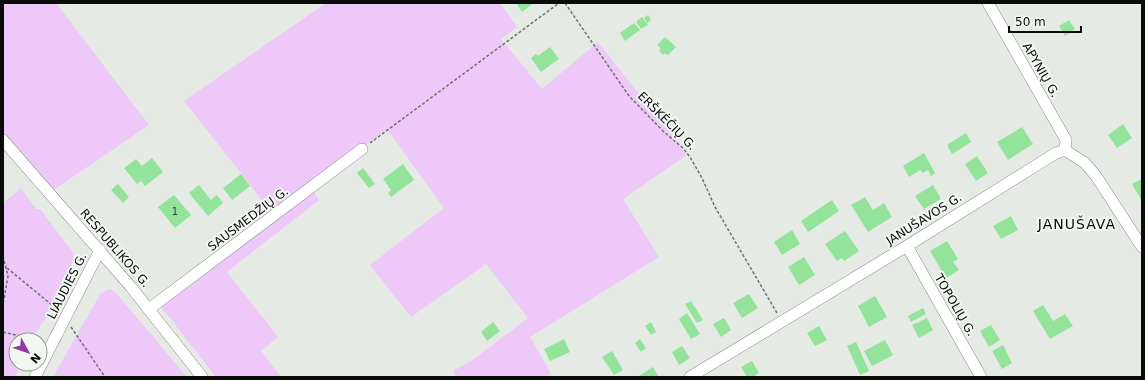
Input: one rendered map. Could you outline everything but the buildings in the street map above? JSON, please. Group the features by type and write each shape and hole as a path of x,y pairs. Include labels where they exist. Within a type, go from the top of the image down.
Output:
{"street":[{"name":"APYNIŲ G.","path":"988,3 1066,140 1065,150"},
{"name":"RESPUBLIKOS G.","path":"3,140 100,250 149,309 202,377"},
{"name":"SAUSMEDŽIŲ G.","path":"149,309 362,149"},
{"name":"JANUŠAVOS G.","path":"690,377 906,246 1043,160 1065,150"},
{"path":"1065,150 1085,163 1096,176 1142,247"},
{"name":"TOPOLIŲ G.","path":"906,246 981,377"},
{"name":"LIAUDIES G.","path":"35,377 100,250"}],"path":[{"path":"362,149 559,3"},
{"name":"ERŠKĖČIŲ G.","path":"564,3 629,96 664,132 683,148 690,157 702,178 715,207 782,320"},
{"path":"3,256 8,276 3,305"},
{"path":"7,268 65,318 105,377"}],"shaded area":[{"path":"3,3 56,3 149,125 49,193 3,140"},
{"path":"326,3 500,3 517,27 501,39 542,89 598,42 687,155 623,199 659,257 530,337 551,374 546,377 456,377 453,371 470,362 528,318 486,264 411,317 370,265 444,208 387,129 311,188 319,200 227,272 278,337 261,351 281,377 216,377 162,308 163,304 277,219 184,101"},
{"path":"21,188 36,209 40,209 72,251 74,257 53,307 36,332 8,332 8,372 17,372 15,377 3,377 3,275 6,273 3,270 3,203"},
{"path":"110,289 117,294 187,377 53,377 101,293"}],"district":[{"name":"JANUŠAVA","path":"1077,224"}]}
